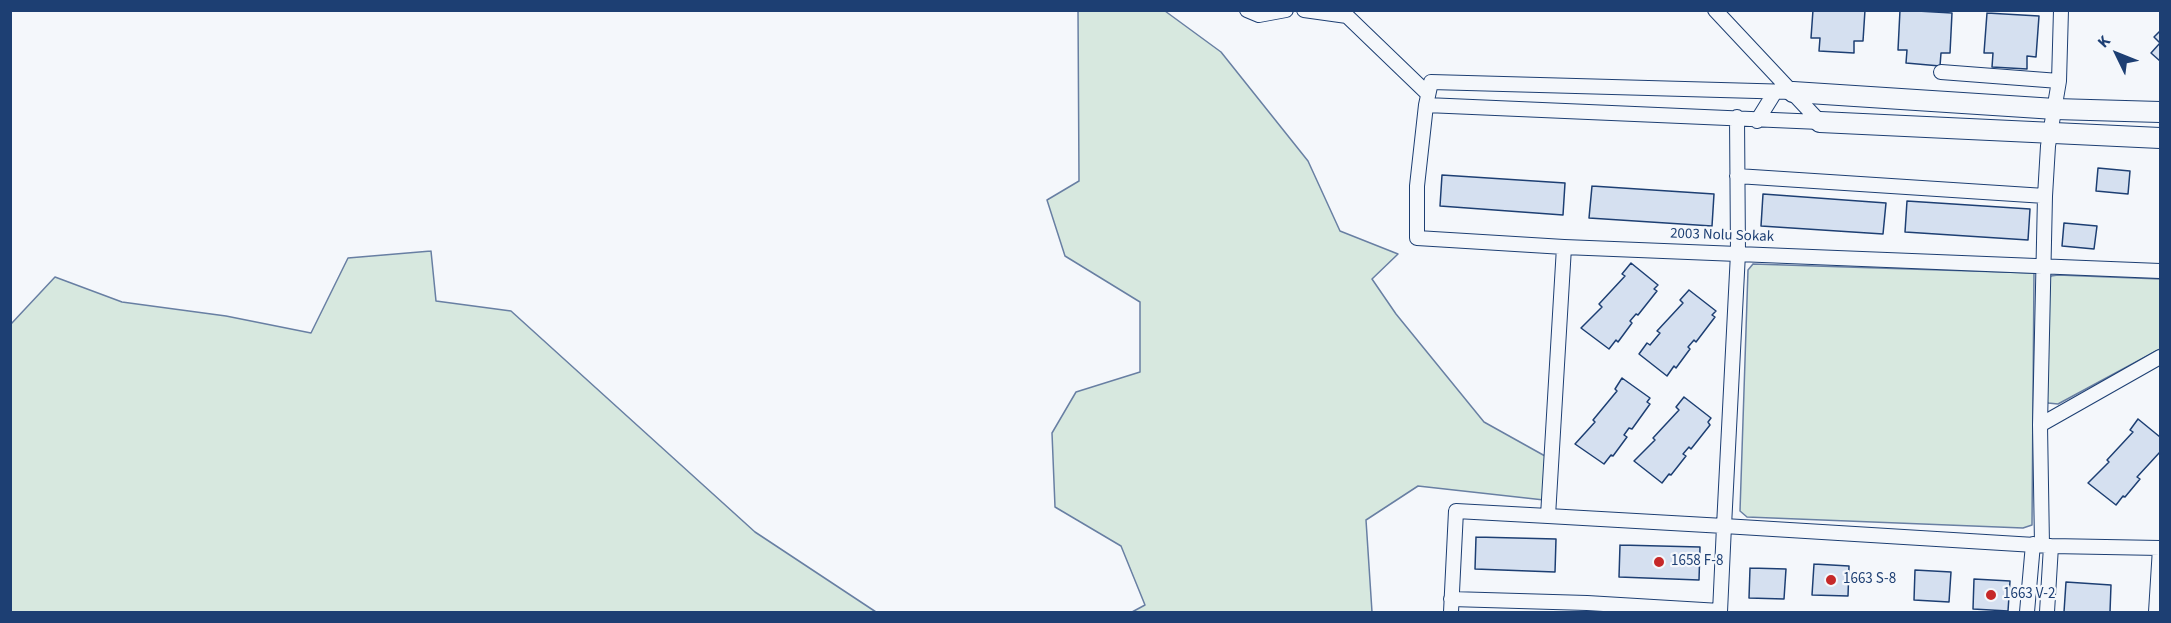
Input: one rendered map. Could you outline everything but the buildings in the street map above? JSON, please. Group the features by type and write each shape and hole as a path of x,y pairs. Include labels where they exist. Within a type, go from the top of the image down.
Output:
{"street":[{"path":"1247,10 1259,15 1286,10"},
{"path":"1304,10 1347,16 1427,100 1737,117 1757,121 2160,138"},
{"path":"1715,10 1784,92 1820,122"},
{"path":"2047,612 2042,545 2040,425 2043,266 2045,196 2059,81 2061,10"},
{"path":"1941,72 2059,81"},
{"path":"1427,100 1431,82 1784,92 2055,109 2160,111"},
{"path":"1757,121 1784,92"},
{"name":"2003 Nolu Sokak","path":"1427,100 1417,186 1417,238 1564,248 2160,271"},
{"path":"1737,117 1738,253 1724,526 1720,612 1451,606 1456,511 1724,526 2042,545 2160,548 2156,612"},
{"path":"1737,176 2045,196"},
{"path":"1548,516 1564,248"},
{"path":"2040,425 2160,357"},
{"path":"2027,612 2042,545"}],"shaded area":[{"path":"1078,10 1165,11 1221,52 1308,161 1340,231 1398,254 1372,279 1396,314 1484,422 1545,456 1544,500 1418,486 1366,520 1372,612 1132,612 1145,605 1121,546 1055,507 1052,433 1076,392 1140,372 1140,302 1065,256 1047,200 1079,181"},
{"path":"431,251 436,301 511,311 755,532 876,612 11,612 11,324 55,277 122,302 226,316 311,333 348,258"},
{"path":"1753,264 2034,273 2032,525 2023,528 1747,517 1740,511 1748,270"},
{"path":"2051,276 2160,279 2160,349 2058,404 2048,403 2043,396 2048,282"}],"place":[{"name":"1658 F-8","path":"1659,562"},
{"name":"1663 S-8","path":"1831,580"},
{"name":"1663 V-2","path":"1991,595"}]}
